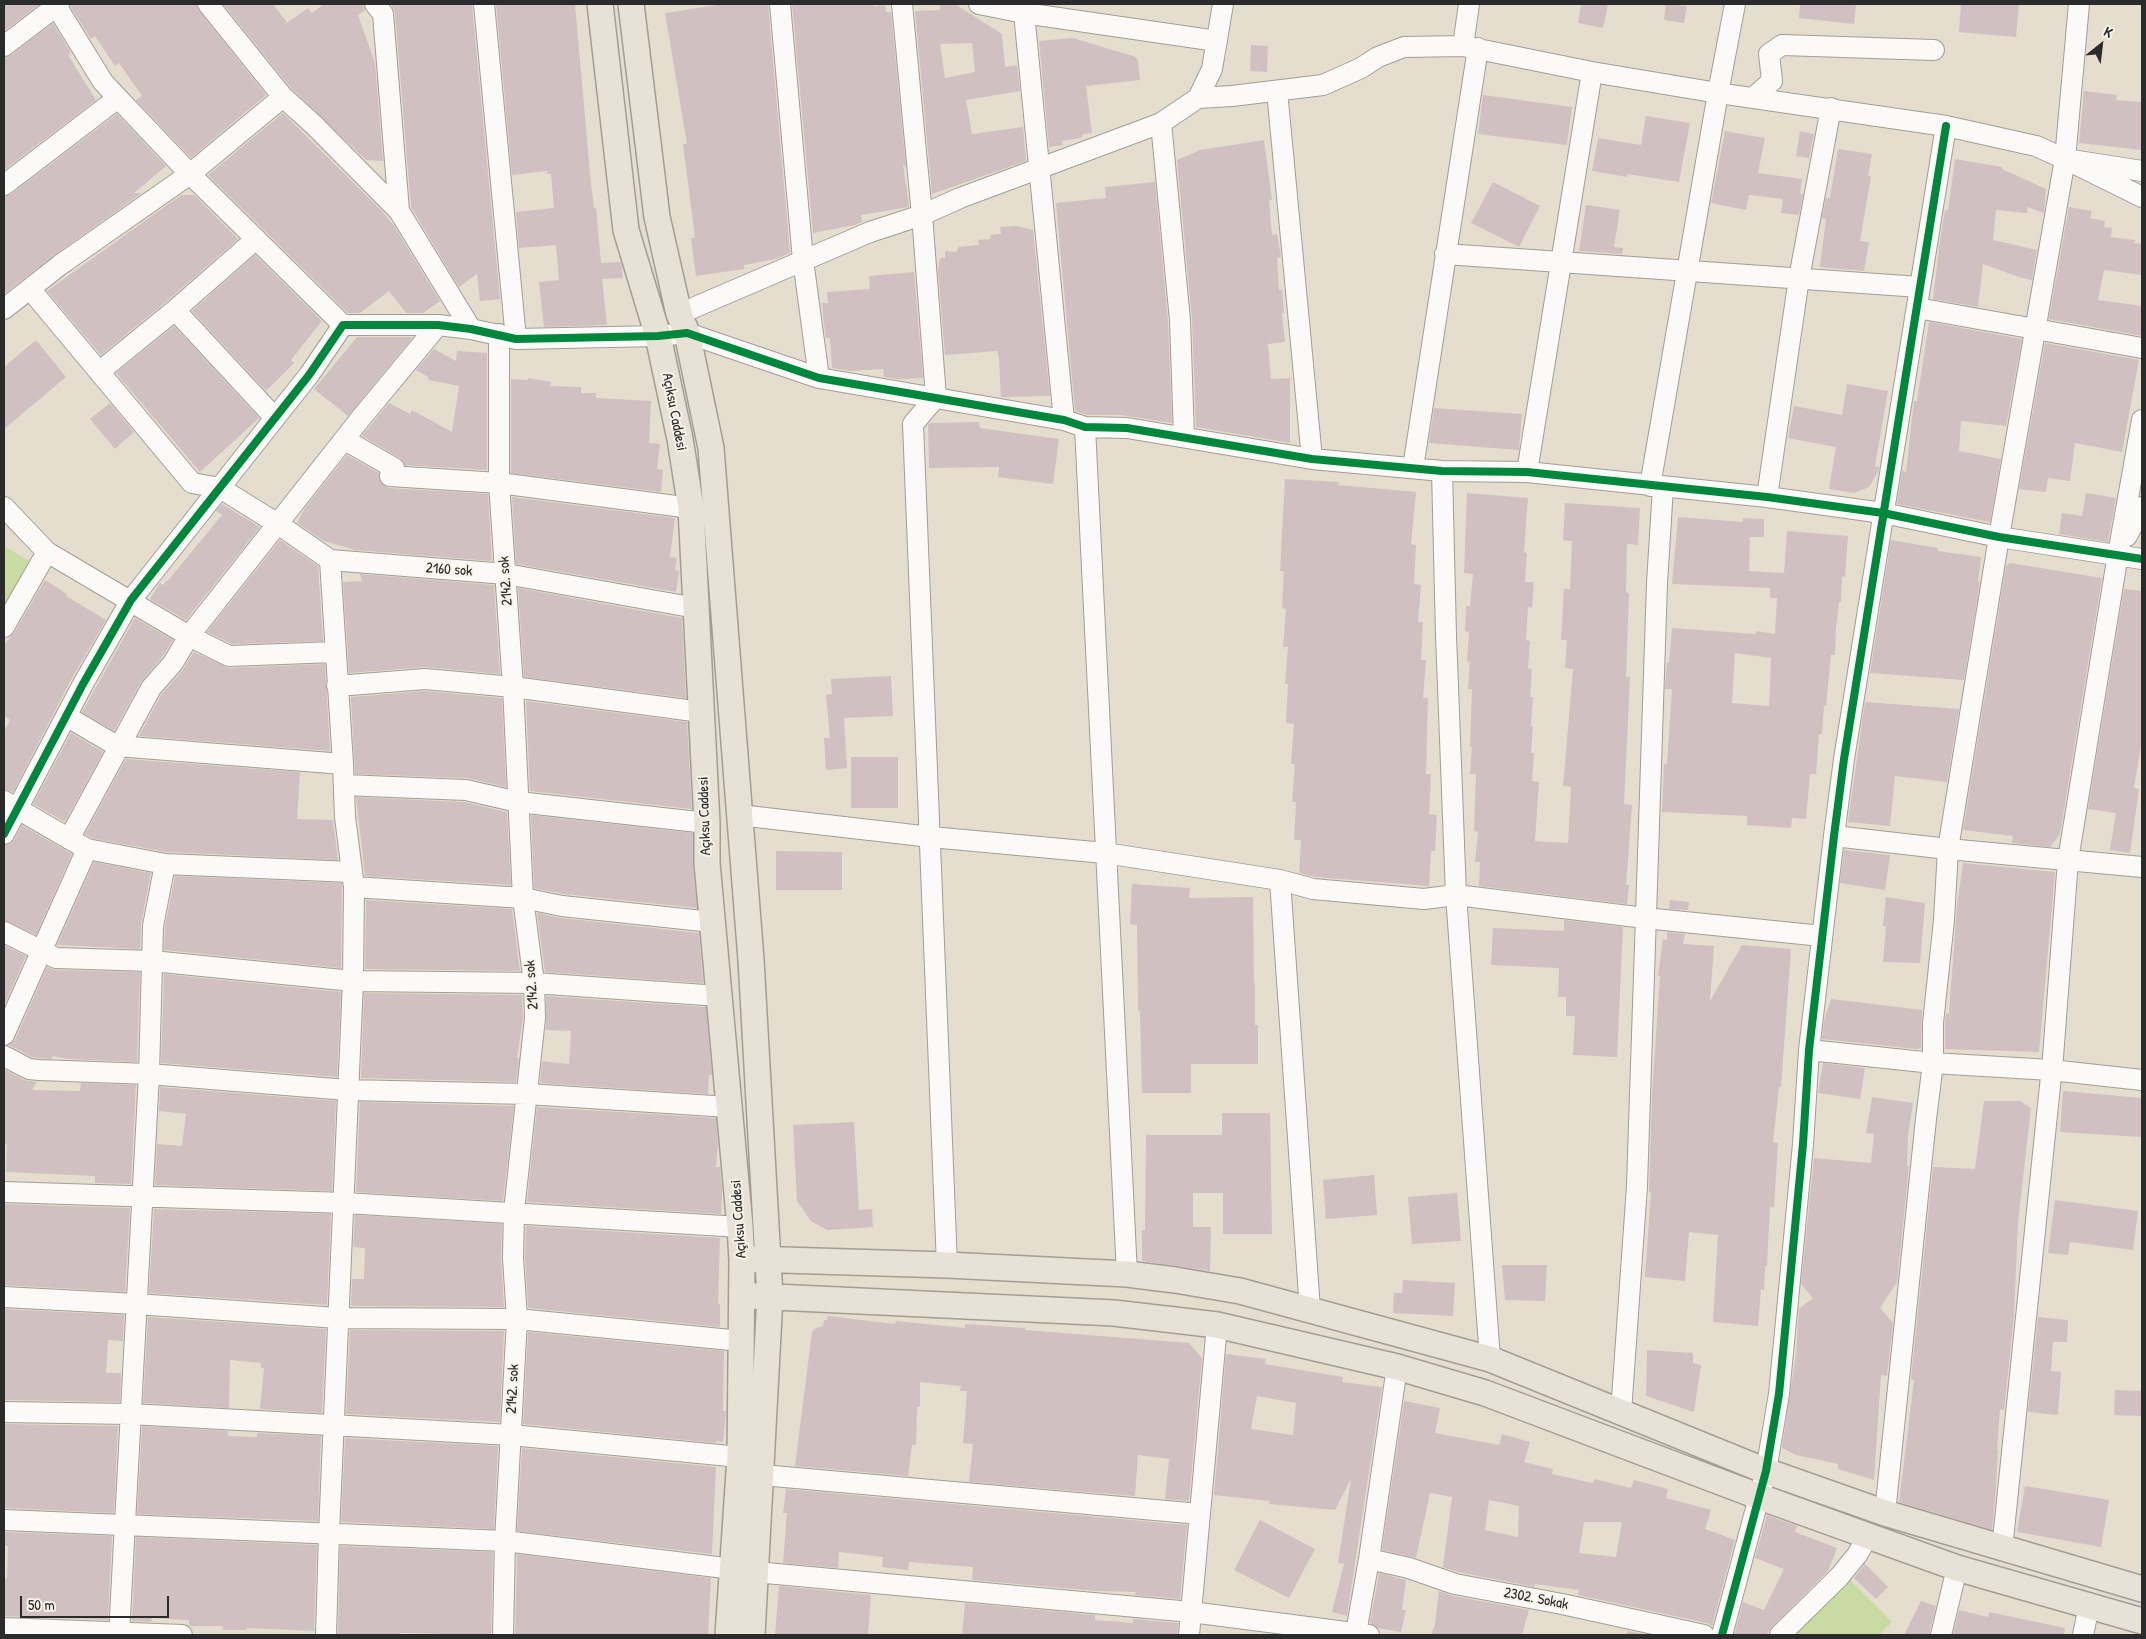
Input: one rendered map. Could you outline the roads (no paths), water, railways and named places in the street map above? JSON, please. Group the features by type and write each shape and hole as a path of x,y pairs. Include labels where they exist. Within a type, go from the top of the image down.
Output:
{"main road":[{"name":"Açıksu Caddesi","path":"600,4 626,230 658,336 680,439 691,508 702,712 707,862 742,1260 740,1457 744,1570 752,1635"},
{"name":"Açıksu Caddesi","path":"631,4 657,217 711,448 751,970 770,1296 762,1476 744,1570 728,1635"},
{"path":"742,1260 768,1259 947,1265 1128,1274 1240,1291 1490,1359 1766,1471 1885,1513 2142,1589"},
{"path":"741,1296 1114,1312 1217,1324 1397,1367 1485,1393 1760,1497 1957,1568 2142,1621"}],"street":[{"path":"4,46 57,4 104,82 118,98 190,174 343,326 438,325 471,329 508,337 658,336 803,260 870,232 922,215 960,198 1161,123 1198,98 1212,69 1223,4"},
{"path":"208,4 283,97 314,125 399,211 471,329"},
{"name":"2142. sok","path":"484,4 508,337 499,483 513,687 523,898 534,983 535,1018 514,1211 513,1258 517,1319 505,1541 503,1635"},
{"path":"780,4 803,260 820,378"},
{"path":"902,4 922,215 936,397 913,424 947,1265"},
{"path":"982,4 1024,13 1217,41"},
{"path":"1413,468 1446,254 1471,47 1469,4"},
{"path":"1621,1412 1637,1186 1657,583 1656,487 1687,272 1718,93 1736,4"},
{"path":"1885,1513 1926,1119 1934,1063 1933,1023 1944,920 1948,850 1999,537 2065,159 2079,4"},
{"path":"380,7 399,211"},
{"path":"1024,13 1064,420"},
{"path":"1754,97 1772,82 1769,54 1782,45 1934,50"},
{"path":"1198,98 1324,85 1361,68 1378,57 1404,47 1471,47 1592,72 1718,93 1946,126 2036,146 2142,197"},
{"path":"1527,472 1592,72"},
{"path":"1277,91 1312,459"},
{"path":"4,309 60,265 190,174 283,97"},
{"path":"4,185 118,98"},
{"path":"1767,497 1799,278 1831,108"},
{"path":"1161,123 1180,320 1184,437"},
{"path":"1722,1635 1760,1497 1779,1394 1803,1144 1809,1050 1844,759 1946,126"},
{"path":"2065,159 2142,171"},
{"path":"99,372 175,310 256,239"},
{"path":"1446,254 1920,287"},
{"path":"30,289 192,484 220,488 278,524 330,560 345,817 353,879 353,981 326,1635"},
{"path":"1916,308 2142,348"},
{"path":"175,310 275,418"},
{"path":"683,324 820,378 1064,420 1086,427 1127,428 1312,459 1442,471 1527,472 1656,487 1767,497 1883,513 1999,537 2142,559"},
{"path":"69,839 151,688 173,663 189,636 438,325"},
{"path":"4,834 10,805 66,716 131,600 309,375 343,326"},
{"path":"2002,1549 2051,1070 2068,860 2142,420"},
{"path":"1086,427 1105,853 1128,1274"},
{"path":"345,440 394,468 390,476 499,483 691,508"},
{"path":"1442,471 1456,895 1490,1359"},
{"path":"2118,554 2142,507"},
{"path":"7,518 47,552 189,636 229,656 335,652"},
{"path":"4,627 47,552"},
{"name":"2160 sok","path":"330,560 506,574 696,608"},
{"path":"337,686 425,679 513,687 702,712"},
{"path":"66,716 118,746 343,764"},
{"path":"344,785 466,790 518,802 706,823"},
{"path":"10,805 87,849 165,864 353,879 523,898 562,906 712,922"},
{"path":"739,815 931,837 1105,853 1280,880 1313,889 1415,898 1456,895 1645,918 1822,936"},
{"path":"1834,836 1948,850 2142,867"},
{"path":"4,1035 87,849"},
{"path":"119,1635 149,1074 153,926 165,864"},
{"path":"1280,880 1310,1310"},
{"path":"4,932 56,958 152,961 353,981 534,983 719,996"},
{"path":"1809,1050 1934,1063 2051,1070 2142,1080"},
{"path":"4,1056 29,1069 39,1070 149,1074 347,1090 527,1094 729,1107"},
{"path":"4,1192 141,1198 345,1203 514,1211 740,1226"},
{"path":"4,1297 338,1318 517,1319 741,1341"},
{"path":"1189,1635 1217,1324"},
{"path":"4,1520 505,1541 744,1570 1190,1612 1363,1634 1369,1559 1397,1367"},
{"path":"4,1412 132,1414 511,1435 740,1457"},
{"path":"762,1476 1200,1514"},
{"path":"1780,1635 1839,1577 1857,1555 1868,1536"},
{"name":"2302. Sokak","path":"1369,1559 1409,1568 1455,1584 1562,1604 1704,1635"},
{"path":"1941,1635 1957,1568"},
{"path":"2083,1635 2088,1606"},
{"path":"4,1628 119,1635 182,1635"}]}
